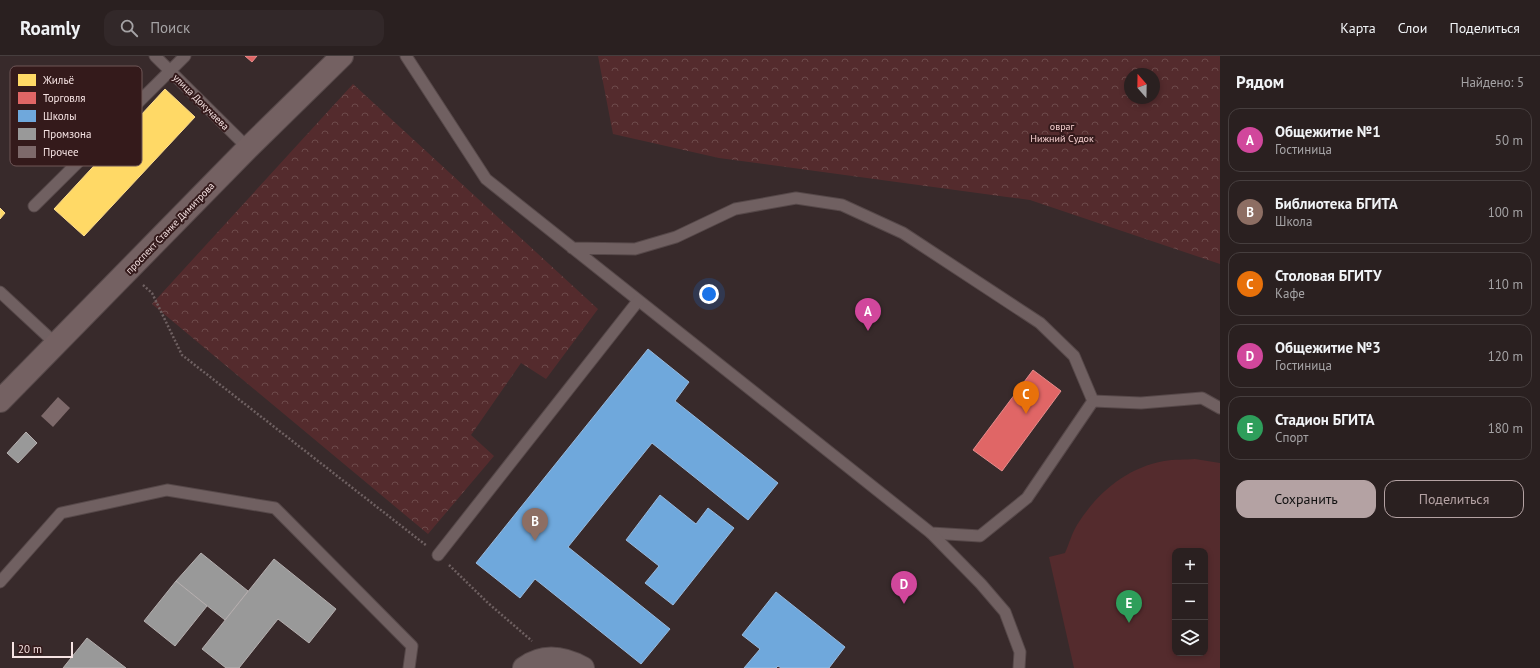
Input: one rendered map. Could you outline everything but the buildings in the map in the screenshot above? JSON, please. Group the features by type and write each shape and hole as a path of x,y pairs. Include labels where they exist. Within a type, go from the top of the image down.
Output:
{"main road":[{"name":"проспект Станке Димитрова","path":"0,402 248,148 342,56"}],"street":[{"path":"524,668 539,661 552,658 567,660 583,668"}],"lane":[{"name":"улица Докучаева","path":"155,56 248,148"},
{"path":"142,99 185,56"},
{"path":"406,56 486,179 931,533 981,584 1005,612 1020,652 1019,668"},
{"path":"34,206 74,166"},
{"path":"572,248 635,249 676,237 735,209 796,198 842,205 903,233 1040,323 1074,356 1093,401"},
{"path":"0,292 56,344"},
{"path":"438,555 638,301"},
{"path":"1093,401 1141,402 1202,398 1220,408"},
{"path":"931,533 980,536 1027,498 1093,401"},
{"path":"0,582 61,513 167,490 275,508 412,646 409,668"}],"path":[{"path":"128,271 152,294 182,354 438,555 488,603 552,658"}],"green space":[{"name":"овраг Нижний Судок","path":"598,56 1220,56 1220,264 1030,200 719,158 613,134"},
{"path":"353,84 598,309 546,379 521,363 471,435 494,456 428,534 152,304"},
{"path":"1195,459 1220,463 1220,668 1074,668 1049,557 1065,553 1075,528 1085,513 1103,493 1114,484 1137,469 1168,460"}],"place":[{"name":"Общежитие №1","path":"868,331"},
{"name":"Столовая БГИТУ","path":"1026,414"},
{"name":"Библиотека БГИТА","path":"535,541"},
{"name":"Общежитие №3","path":"904,604"},
{"name":"Стадион БГИТА","path":"1129,623"}]}
